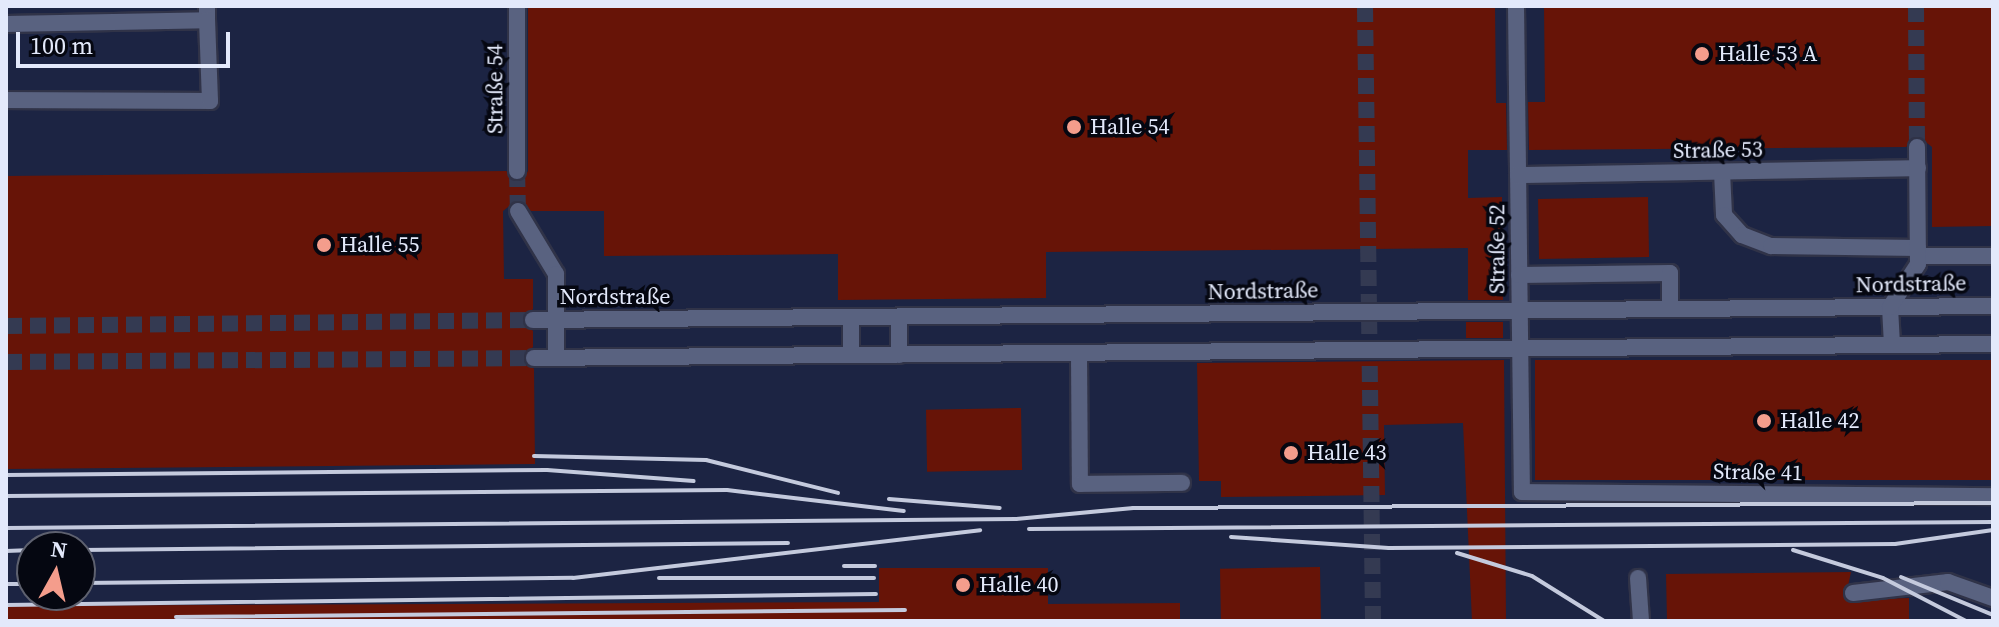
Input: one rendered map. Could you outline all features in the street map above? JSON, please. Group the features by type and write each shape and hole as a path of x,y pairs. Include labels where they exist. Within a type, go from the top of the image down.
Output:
{"street":[{"path":"6,100 210,101 207,13 11,24 16,6"},
{"name":"Straße 54","path":"517,6 517,171"},
{"name":"Straße 52","path":"1516,6 1522,492"},
{"path":"1892,345 1890,307 1918,252 1917,147"},
{"name":"Straße 53","path":"1518,175 1918,168"},
{"path":"1722,172 1724,215 1742,235 1771,246 1993,256"},
{"path":"518,211 556,274 556,358"},
{"path":"1519,275 1670,273 1670,309"},
{"name":"Nordstraße","path":"533,320 1993,306"},
{"path":"851,318 851,355"},
{"path":"899,318 899,355"},
{"path":"534,358 1993,344"},
{"path":"1079,353 1080,484 1182,483"},
{"name":"Straße 41","path":"1522,492 1993,496"},
{"path":"1638,578 1641,621"},
{"path":"1853,593 1948,582 1993,598"}],"shaded area":[{"path":"6,6 1993,6 1993,621 6,621"}],"building":[{"path":"528,6 1495,6 1496,103 1506,103 1507,150 1468,150 1468,198 1502,197 1503,300 1468,300 1468,248 1046,252 1046,298 838,300 838,254 604,256 604,211 531,211 517,200 503,211 504,279 533,279 533,309 522,319 533,331 533,347 523,357 534,369 535,464 6,469 6,176 506,171 522,181 528,171"},
{"name":"Halle 53 A","path":"1544,6 1993,6 1993,226 1932,227 1932,147 1918,136 1906,147 1529,150 1528,102 1545,102"},
{"path":"1648,197 1649,257 1539,259 1538,199"},
{"path":"1466,322 1503,322 1503,338 1466,338"},
{"name":"Halle 43","path":"1504,360 1506,621 1472,621 1463,423 1384,425 1385,495 1221,497 1221,481 1199,481 1197,363"},
{"name":"Halle 42","path":"1535,360 1993,360 1993,480 1535,480"},
{"path":"1021,408 1022,470 927,472 926,410"},
{"path":"1320,567 1321,621 1221,621 1220,569"},
{"name":"Halle 40","path":"879,568 1048,568 1048,604 1180,603 1180,621 6,621 6,606 16,606 16,611 96,611 96,606 879,602"},
{"path":"1851,572 1845,600 1909,598 1909,621 1667,621 1666,574"}],"tunnel":[{"path":"1365,6 1373,621"},
{"path":"1916,6 1917,147"},
{"path":"517,171 518,211"},
{"path":"6,326 533,320"},
{"path":"6,362 534,358"}],"railway":[{"path":"534,456 706,460 838,493"},
{"path":"6,475 547,470 694,481"},
{"path":"6,496 727,490 904,511"},
{"path":"889,499 1000,508"},
{"path":"6,528 1016,519 1133,508 1993,503"},
{"path":"1029,529 1993,522"},
{"path":"96,583 573,578 980,530"},
{"path":"1231,537 1389,548 1895,544 1993,530"},
{"path":"96,550 788,543"},
{"path":"1793,550 1883,578 1966,621"},
{"path":"6,551 16,551"},
{"path":"1457,553 1532,576 1604,621"},
{"path":"844,566 875,566"},
{"path":"1901,577 1993,615"},
{"path":"659,578 874,578"},
{"path":"6,584 16,584"},
{"path":"6,605 876,594"},
{"path":"176,617 905,610"}],"place":[{"name":"Halle 53 A","path":"1702,54"},
{"name":"Halle 54","path":"1074,127"},
{"name":"Halle 55","path":"324,245"},
{"name":"Halle 42","path":"1764,421"},
{"name":"Halle 43","path":"1291,453"},
{"name":"Halle 40","path":"963,585"}]}
